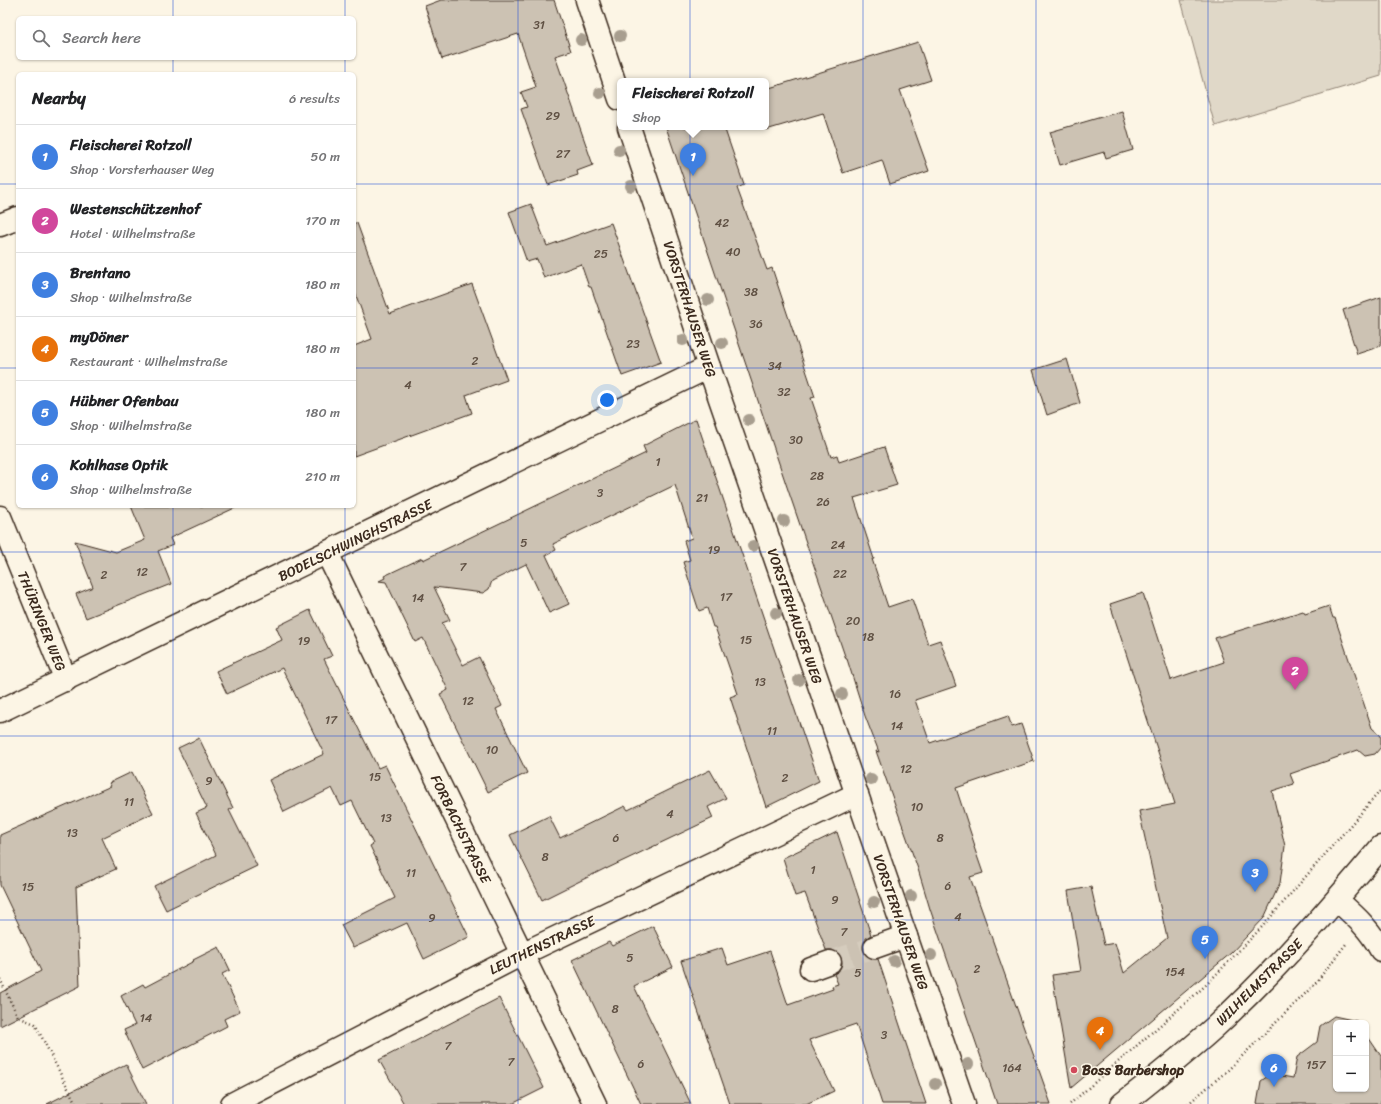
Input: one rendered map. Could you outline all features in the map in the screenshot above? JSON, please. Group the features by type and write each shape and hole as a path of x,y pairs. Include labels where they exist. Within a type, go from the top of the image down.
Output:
{"street":[{"path":"587,0 617,90"},
{"name":"VORSTERHAUSER WEG","path":"630,130 709,367 964,1104"},
{"path":"0,225 16,219"},
{"name":"BODELSCHWINGHSTRASSE","path":"0,711 709,367"},
{"name":"THÜRINGER WEG","path":"0,517 66,680"},
{"name":"FORBACHSTRASSE","path":"328,553 595,1104"},
{"name":"LEUTHENSTRASSE","path":"232,1104 522,954 857,794"},
{"name":"WILHELMSTRASSE","path":"1122,1104 1216,1026 1289,953 1337,900 1381,847"},
{"path":"1337,900 1363,923 1376,940 1381,950"},
{"path":"875,947 906,936"}],"path":[{"path":"1070,1104 1205,986 1262,928 1381,790"},
{"path":"1188,1104 1228,1070 1314,984 1363,923"},
{"path":"0,979 18,1017 35,1024 76,1104"}],"shaded area":[{"path":"1181,0 1381,0 1381,76 1215,126"}],"building":[{"path":"441,0 554,0 571,51 555,56 593,165 577,171 578,175 548,185 521,109 527,107 521,92 536,87 518,34 442,59 425,6"},
{"path":"918,42 931,80 900,90 929,171 890,184 882,160 843,173 823,113 769,129 769,88"},
{"path":"1122,111 1133,150 1106,158 1104,152 1060,165 1050,132"},
{"path":"667,130 725,130 744,185 737,188 767,270 772,268 815,397 811,398 831,457 837,455 839,462 884,447 897,485 854,498 888,607 912,599 928,644 940,640 956,686 915,700 930,743 1008,716 1012,727 1021,724 1034,761 956,788 983,873 970,877 1051,1104 997,1104 930,909 918,869 876,751 879,752 865,716 847,659 786,484"},
{"path":"531,204 547,246 611,223 661,362 622,376 591,287 589,287 581,264 544,278 537,259 527,262 509,212"},
{"path":"356,223 390,314 472,284 507,380 466,395 472,413 356,455 356,345 372,339 356,295"},
{"path":"1381,297 1381,346 1357,354 1343,310"},
{"path":"1067,359 1080,403 1047,415 1033,370"},
{"path":"696,419 819,781 766,807 730,697 738,694 730,670 707,608 699,611 683,562 690,560 684,541 692,538 675,485 553,544 556,550 546,555 569,604 549,613 526,564 492,581 489,589 483,593 434,587 450,620 442,623 463,665 479,657 502,706 496,709 527,773 488,792 440,694 448,690 423,638 415,642 386,582 379,581 385,578 384,576 422,558 423,560 646,453 643,446"},
{"path":"132,508 235,508 170,538 173,545 158,551 171,584 86,618 76,594 93,587 75,541 116,552 145,540"},
{"path":"1143,593 1171,680 1224,662 1215,638 1303,611 1305,614 1329,606 1333,618 1335,618 1372,728 1381,736 1381,747 1375,754 1365,756 1358,750 1290,774 1294,784 1272,791 1285,846 1280,883 1264,918 1231,953 1071,1088 1052,975 1081,971 1068,891 1091,887 1104,945 1115,943 1124,973 1167,938 1139,811 1175,804 1110,604"},
{"path":"310,610 332,656 324,659 378,768 385,765 469,937 424,959 407,923 353,948 341,925 395,898 370,846 373,844 352,801 341,806 332,788 284,812 269,780 324,754 282,668 227,694 216,671 282,640 276,627"},
{"path":"199,738 233,808 229,810 257,866 166,910 154,886 216,855 196,813 207,808 178,748"},
{"path":"710,770 726,798 708,807 713,818 542,900 510,835 549,816 560,838 625,806 628,810"},
{"path":"132,772 153,813 102,838 116,869 76,887 80,986 0,1026 0,993 41,971 0,885 0,835 111,786 109,783"},
{"path":"837,832 871,935 865,939 863,951 867,957 878,959 926,1104 882,1104 856,1024 809,1040 834,1091 806,1104 730,1104 681,961 722,948 728,965 770,951 788,1005 833,989 832,986 838,984 834,974 840,970 842,957 838,952 826,950 805,893 795,896 783,858"},
{"path":"653,926 673,967 634,986 691,1104 641,1104 572,960 609,942 612,946"},
{"path":"219,947 230,970 222,974 240,1011 224,1019 227,1026 142,1070 124,1030 135,1025 121,996 143,984 145,987"},
{"path":"499,998 544,1088 512,1104 404,1104 379,1060"},
{"path":"1334,1016 1352,1020 1333,1020 1333,1092 1369,1092 1369,1038 1381,1056 1381,1104 1257,1104 1261,1081 1271,1074 1293,1078 1297,1057 1317,1042 1320,1026"},
{"path":"126,1064 146,1104 47,1104"}],"tunnel":[{"path":"830,962 875,947"}],"place":[{"name":"Fleischerei Rotzoll","path":"693,176"},
{"name":"Westenschützenhof","path":"1295,690"},
{"name":"Brentano","path":"1255,892"},
{"name":"Hübner Ofenbau","path":"1205,959"},
{"name":"myDöner","path":"1100,1050"},
{"name":"Boss Barbershop","path":"1074,1070"},
{"name":"Kohlhase Optik","path":"1274,1087"}]}
